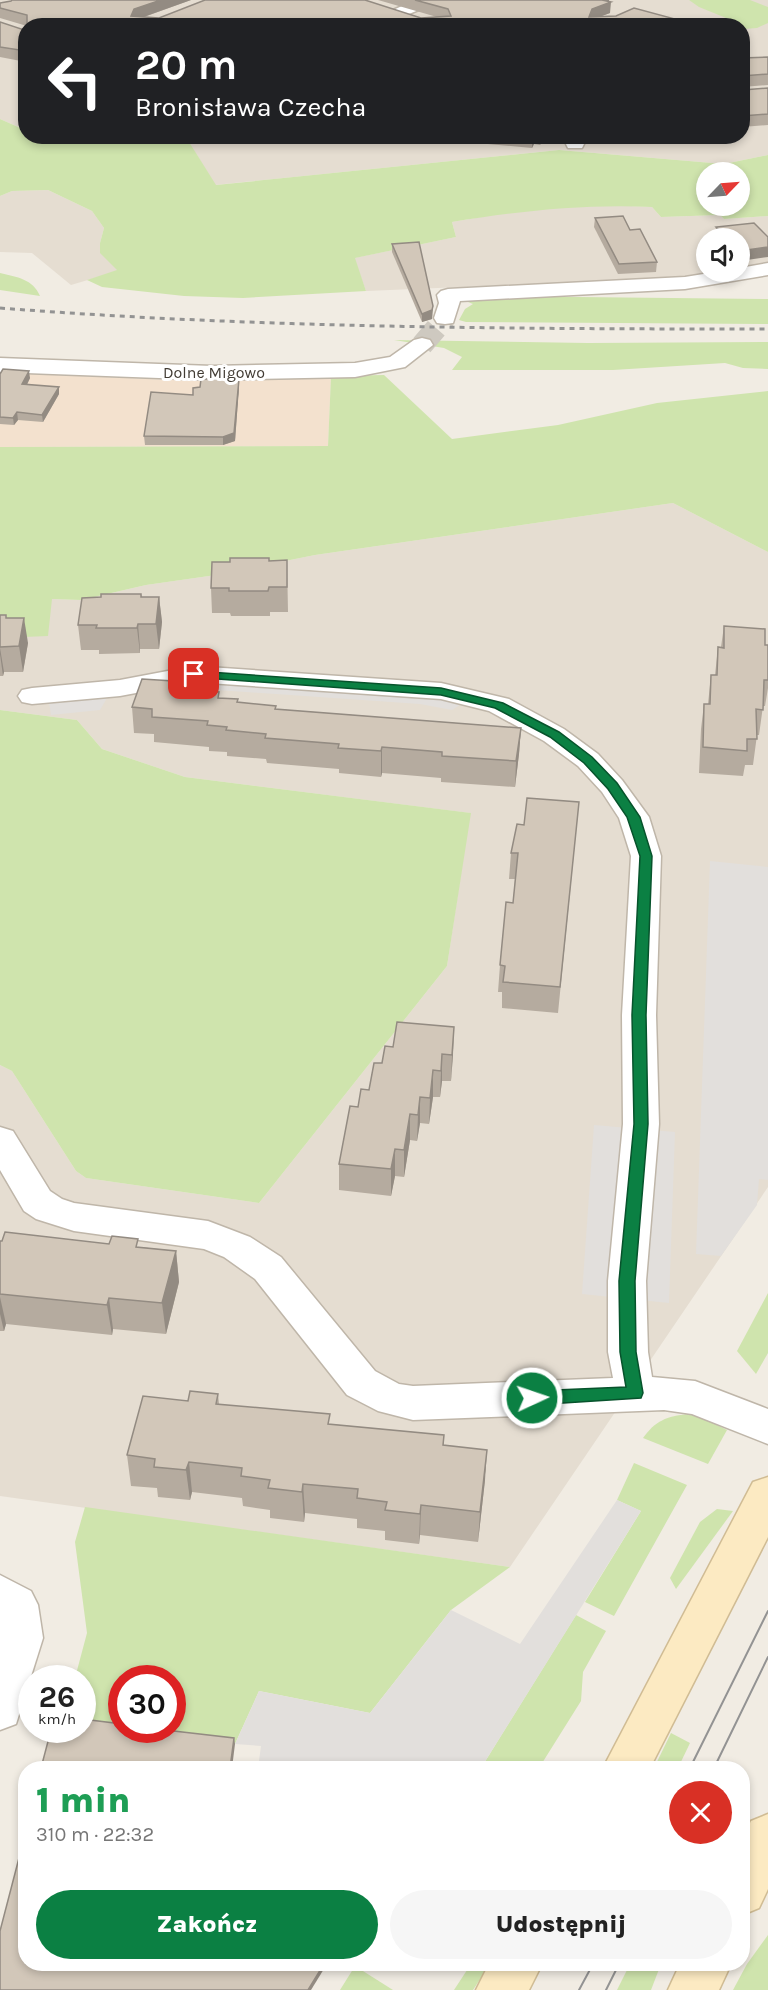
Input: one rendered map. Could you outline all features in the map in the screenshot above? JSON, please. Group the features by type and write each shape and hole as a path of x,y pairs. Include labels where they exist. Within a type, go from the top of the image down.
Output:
{"main road":[{"path":"630,1761 768,1495"},
{"path":"750,1875 768,1838"},
{"path":"501,1990 513,1971"},
{"path":"693,1990 702,1971"}],"street":[{"path":"417,18 394,11 430,0"},
{"path":"445,318 450,303 448,295 685,283 768,269"},
{"name":"Dolne Migowo","path":"0,365 116,372 212,373 355,370 397,362 422,345"},
{"path":"32,696 120,688 194,674 441,691 499,705 522,717 554,735 588,760 612,786 634,817 646,856 639,1015 641,1124 627,1281 628,1352 635,1393"},
{"path":"0,1140 37,1201 49,1209 74,1217 208,1235 237,1247 268,1268 361,1383 392,1399 413,1403 664,1393 695,1398 768,1427"},
{"path":"0,1595 16,1605 21,1638 0,1709"}],"shaded area":[{"path":"0,0 768,0 768,155 734,162 700,162 559,150 215,185 190,144 750,144 750,18 18,18 18,127 0,119"},
{"path":"48,190 92,211 104,228 100,243 118,271 71,285 32,253 0,252 0,196 12,191"},
{"path":"608,205 652,207 661,217 721,216 724,219 768,216 768,265 750,268 750,228 696,228 696,275 645,281 366,291 354,258 456,237 452,222 521,210"},
{"path":"0,372 169,380 195,377 331,376 328,446 0,447"},
{"path":"673,503 768,552 768,1187 510,1567 0,1496 0,1065 12,1071 76,1171 86,1178 259,1203 447,966 470,813 185,777 102,749 77,720 0,710 0,638 52,599 81,600 146,585 216,575 315,555"},
{"path":"208,678 466,701 452,710 420,704 203,689"},
{"path":"47,690 110,693 100,710 51,715"},
{"path":"710,861 768,867 768,1180 759,1179 757,1205 721,1256 696,1254"},
{"path":"594,1125 675,1132 669,1303 582,1294"},
{"path":"617,1500 641,1511 485,1761 259,1761 261,1746 235,1744 259,1691 370,1713 451,1610 520,1644"}],"green space":[{"path":"689,0 750,0 768,7 768,23 750,29 750,18 726,18 699,7"},
{"path":"0,119 18,127 18,144 190,144 216,185 559,150 700,162 696,162 696,216 661,217 652,207 601,207 527,212 452,222 456,237 355,258 366,291 243,298 184,296 102,287 87,280 117,270 100,253 104,228 92,211 48,190 12,191 0,196"},
{"path":"768,155 768,216 724,219 721,216 750,216 750,162 734,162"},
{"path":"0,273 29,282 40,296 0,290"},
{"path":"484,296 768,299 768,324 466,322 459,320 465,309 473,304 468,302"},
{"path":"394,340 588,343 768,342 768,369 743,368 725,363 613,370 452,370 462,357 444,348"},
{"path":"384,375 452,439 558,425 657,403 768,391 768,552 673,503 315,555 216,575 146,585 81,600 52,599 48,636 0,638 0,447 328,446 331,376"},
{"path":"0,710 77,720 102,749 185,777 471,813 447,966 259,1203 86,1178 76,1171 12,1071 0,1065"},
{"path":"768,1293 768,1353 756,1374 737,1351"},
{"path":"688,1414 699,1416 727,1430 708,1464 643,1438 662,1420"},
{"path":"634,1463 687,1485 614,1616 585,1602 641,1511 617,1500"},
{"path":"85,1507 510,1567 451,1610 370,1713 259,1691 235,1744 186,1738 186,1665 108,1665 108,1727 96,1726 96,1665 78,1665 87,1633 75,1542"},
{"path":"717,1509 733,1511 676,1589 670,1578 700,1522"},
{"path":"576,1615 606,1631 583,1672 581,1701 543,1761 485,1761"},
{"path":"671,1733 690,1743 681,1761 657,1761"},
{"path":"768,1935 768,1990 733,1990 743,1971 750,1971 750,1960"},
{"path":"352,1971 363,1971 393,1990 340,1990"},
{"path":"466,1971 485,1971 473,1990 454,1990"},
{"path":"626,1971 658,1971 651,1990 617,1990"}],"building":[{"path":"161,0 134,9 131,16 159,18 27,18 27,15 0,8 0,3"},
{"path":"205,0 365,0 421,18 159,18"},
{"path":"415,0 602,0 611,2 592,9 589,17 616,16 634,8 671,18 421,18 451,16 448,9"},
{"path":"0,22 18,28 18,50 0,47"},
{"path":"768,57 768,74 750,75 750,58"},
{"path":"768,88 768,114 750,115 750,89"},
{"path":"623,216 630,230 640,229 657,262 619,264 595,218"},
{"path":"754,223 768,237 768,247 750,250 750,228 716,227"},
{"path":"419,242 433,306 432,310 422,314 392,244"},
{"path":"3,369 29,371 22,384 59,387 42,415 17,412 13,418 0,417 0,374"},
{"path":"201,379 239,379 234,433 223,437 144,436 151,392 193,395 193,388 200,387"},
{"path":"230,558 287,560 287,587 269,587 268,591 229,591 229,588 211,588 212,562 230,562"},
{"path":"101,594 141,594 141,597 159,597 156,624 138,624 137,628 96,628 97,625 78,625 82,598 101,597"},
{"path":"0,615 6,615 6,618 24,618 19,646 0,647"},
{"path":"724,626 765,629 765,645 768,645 768,680 764,680 763,710 756,709 757,739 747,739 747,751 703,747 704,704 710,704 711,675 717,675 718,647 724,648"},
{"path":"142,679 173,681 171,686 219,692 218,698 276,706 275,709 521,728 516,761 442,756 442,752 382,747 381,751 338,748 339,744 265,738 266,734 226,730 227,727 207,725 208,721 152,717 152,709 132,707"},
{"path":"527,798 579,802 560,987 503,982 505,966 500,965 506,902 513,903 518,853 511,853 517,824 524,825"},
{"path":"397,1022 454,1027 452,1055 442,1054 441,1071 433,1070 430,1098 420,1097 418,1115 410,1114 404,1150 395,1149 391,1169 339,1164 350,1106 358,1107 361,1089 369,1090 374,1063 382,1063 385,1046 393,1047"},
{"path":"5,1232 109,1244 112,1236 138,1239 136,1247 176,1251 162,1303 109,1298 107,1305 0,1294 0,1241"},
{"path":"190,1391 218,1394 216,1404 330,1414 328,1424 444,1435 443,1445 487,1450 480,1512 421,1505 420,1514 385,1510 387,1502 357,1498 358,1489 303,1484 302,1492 268,1488 270,1480 241,1476 242,1468 189,1462 186,1470 154,1467 155,1459 127,1455 143,1396 188,1401"},
{"path":"96,1721 108,1722 108,1743 186,1743 186,1732 234,1738 231,1761 43,1761 48,1743 96,1743"},
{"path":"18,1862 18,1971 320,1971 308,1990 0,1990 0,1931"}],"tunnel":[{"path":"422,345 445,318"}],"tram line":[{"path":"693,1761 768,1611"},
{"path":"717,1761 768,1657"},
{"path":"579,1990 589,1971"},
{"path":"606,1990 616,1971"}],"railway":[{"path":"0,308 192,320 384,326 768,329"}],"route":[{"path":"194,674 441,691 499,705 554,735 588,760 612,786 634,817 646,856 639,1015 641,1124 627,1281 628,1352 635,1393 532,1398"}]}
